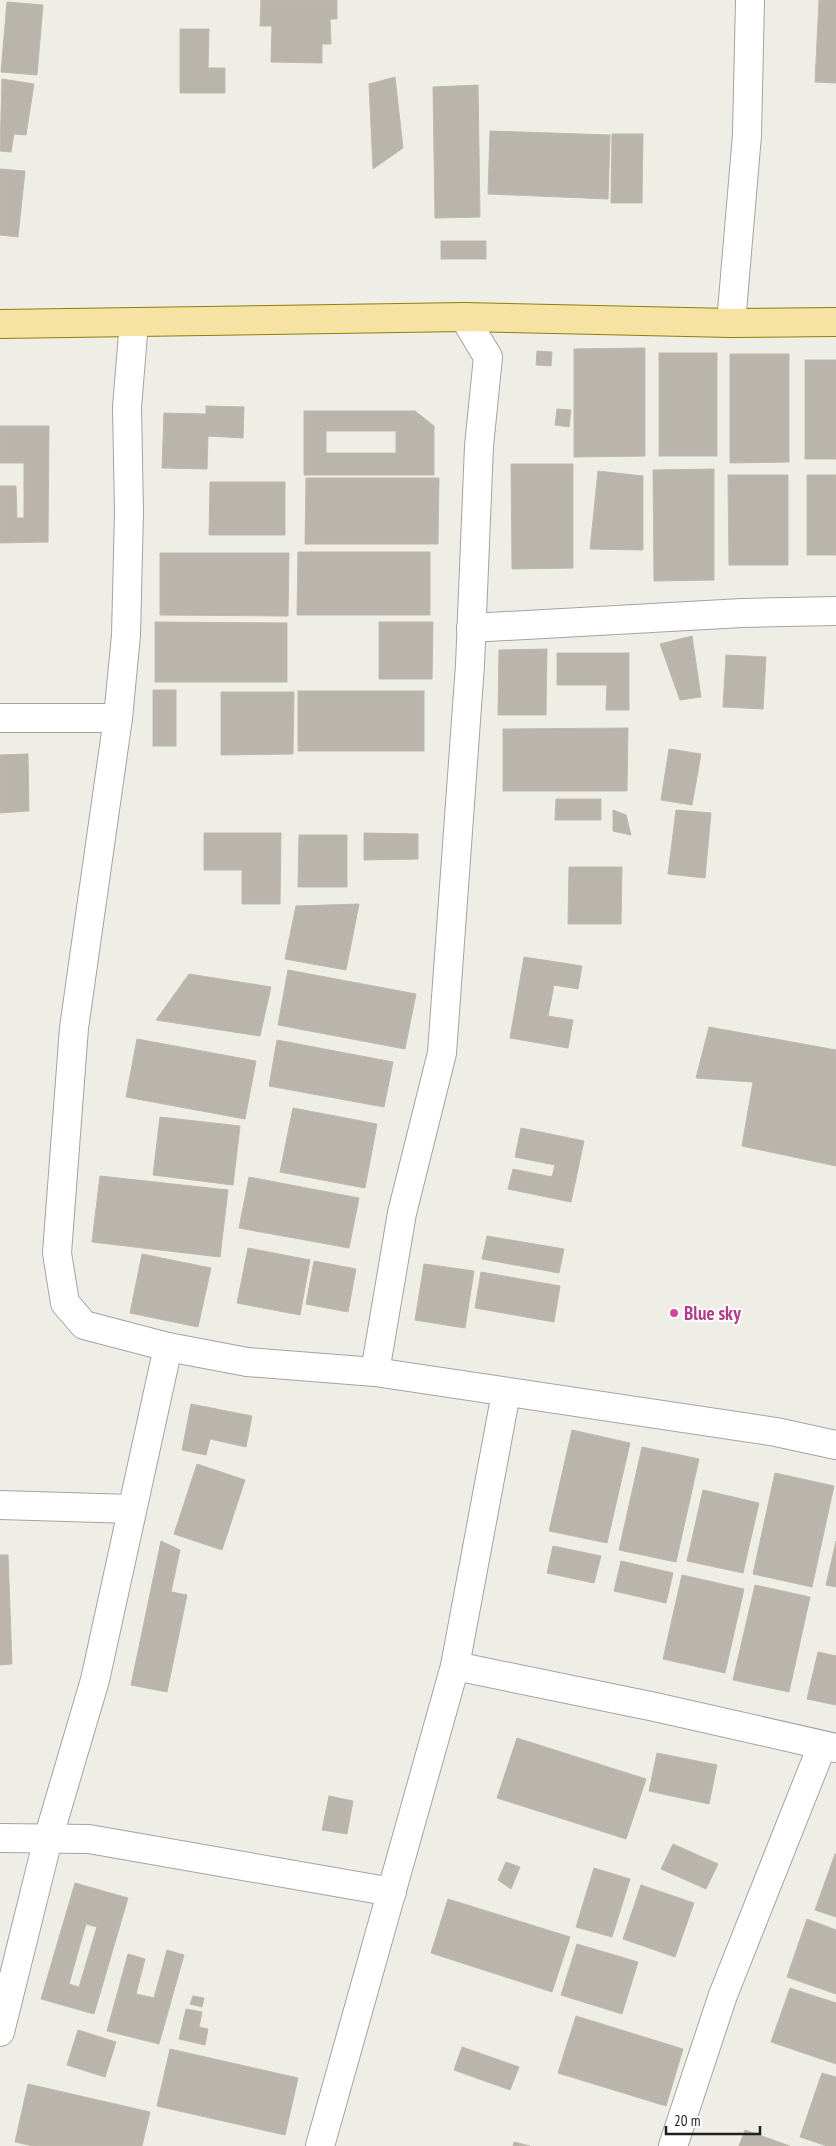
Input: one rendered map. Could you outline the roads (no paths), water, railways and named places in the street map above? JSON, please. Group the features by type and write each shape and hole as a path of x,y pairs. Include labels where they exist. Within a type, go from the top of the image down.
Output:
{"main road":[{"path":"0,324 464,317 731,323 836,322"}],"street":[{"path":"731,323 747,135 750,0"},
{"path":"375,1372 402,1213 442,1052 471,628 479,446 488,357 464,317"},
{"path":"134,322 127,407 129,512 126,635 118,718 74,1028 57,1252 65,1304 84,1325 168,1347 248,1362 375,1372 776,1432 836,1445"},
{"path":"471,628 742,613 836,611"},
{"path":"0,718 118,718"},
{"path":"0,2032 48,1839 95,1680 168,1347"},
{"path":"320,2146 455,1666 506,1393"},
{"path":"0,1505 132,1509"},
{"path":"455,1666 655,1707 829,1747 723,1995 672,2146"},
{"path":"0,1838 89,1839 392,1892"}],"place":[{"name":"Blue sky","path":"674,1313"}]}
